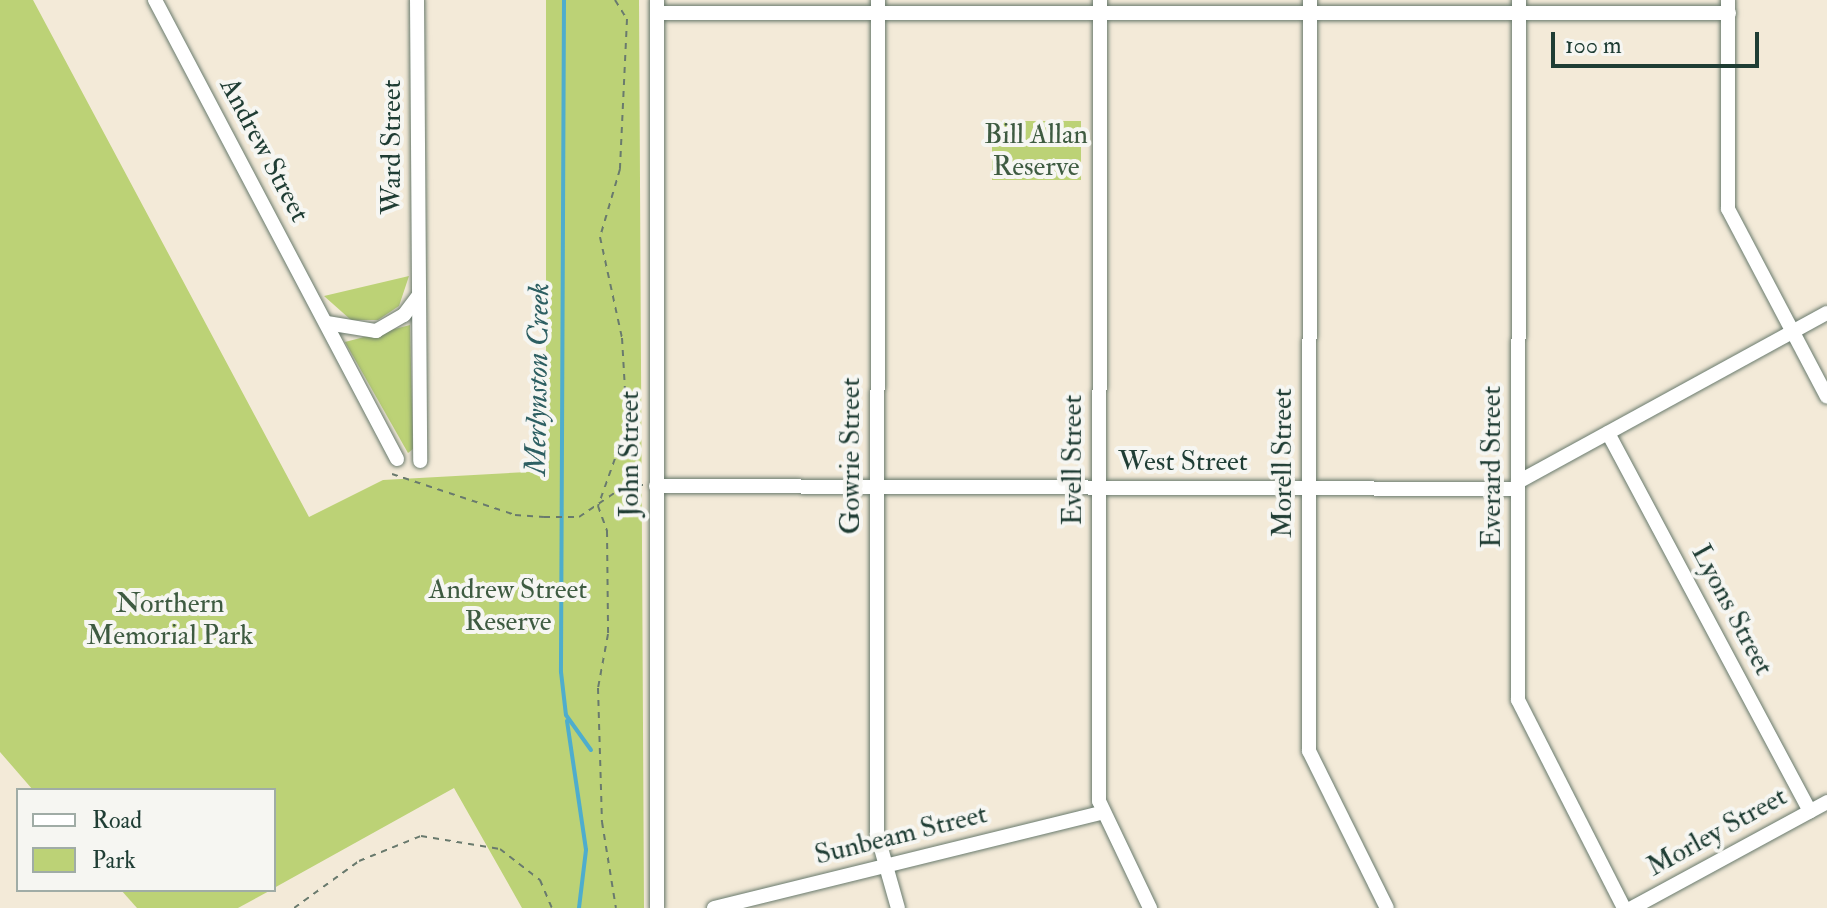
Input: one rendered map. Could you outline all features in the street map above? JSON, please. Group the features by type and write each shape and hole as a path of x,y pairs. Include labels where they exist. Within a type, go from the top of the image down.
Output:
{"street":[{"name":"Andrew Street","path":"155,0 327,323 394,467"},
{"name":"Ward Street","path":"417,0 420,461"},
{"name":"Gowrie Street","path":"878,6 877,488 882,866 898,908"},
{"name":"Evell Street","path":"1100,6 1100,813 1150,908"},
{"name":"Morell Street","path":"1310,6 1310,761 1387,908"},
{"name":"Everard Street","path":"1519,6 1520,710 1624,908"},
{"path":"657,7 1728,6 1728,209 1827,397"},
{"name":"John Street","path":"657,7 657,908"},
{"path":"327,323 376,331 404,315 419,294"},
{"name":"West Street","path":"656,486 1309,488 1518,485 1827,313"},
{"name":"Lyons Street","path":"1608,433 1810,811"},
{"name":"Morley Street","path":"1632,908 1659,902 1827,802"},
{"name":"Sunbeam Street","path":"714,908 1100,813"}],"path":[{"path":"615,0 627,19 620,169 600,237 622,338 627,425 598,506 607,531 608,634 598,688 602,822 616,908"},
{"path":"394,467 515,515 579,517 626,485 656,486"},
{"path":"294,908 359,861 421,836 500,849 540,880 552,908"}],"green space":[{"path":"0,0 33,0 309,517 383,480 546,471 546,0 639,0 644,908 522,908 454,788 276,887 276,788 31,788 0,752"},
{"name":"Bill Allan Reserve","path":"992,121 1081,121 1081,180 992,180"},
{"path":"409,276 399,306 378,320 351,320 324,296"},
{"path":"410,325 413,449 408,453 345,342"},
{"path":"123,892 267,892 238,908 137,908"}],"waterway":[{"name":"Merlynston Creek","path":"564,0 561,672 566,715 591,750"},
{"path":"567,721 586,850 579,908"}],"park label":[{"name":"Andrew Street Reserve","path":"508,606"},
{"name":"Northern Memorial Park","path":"170,620"}]}
